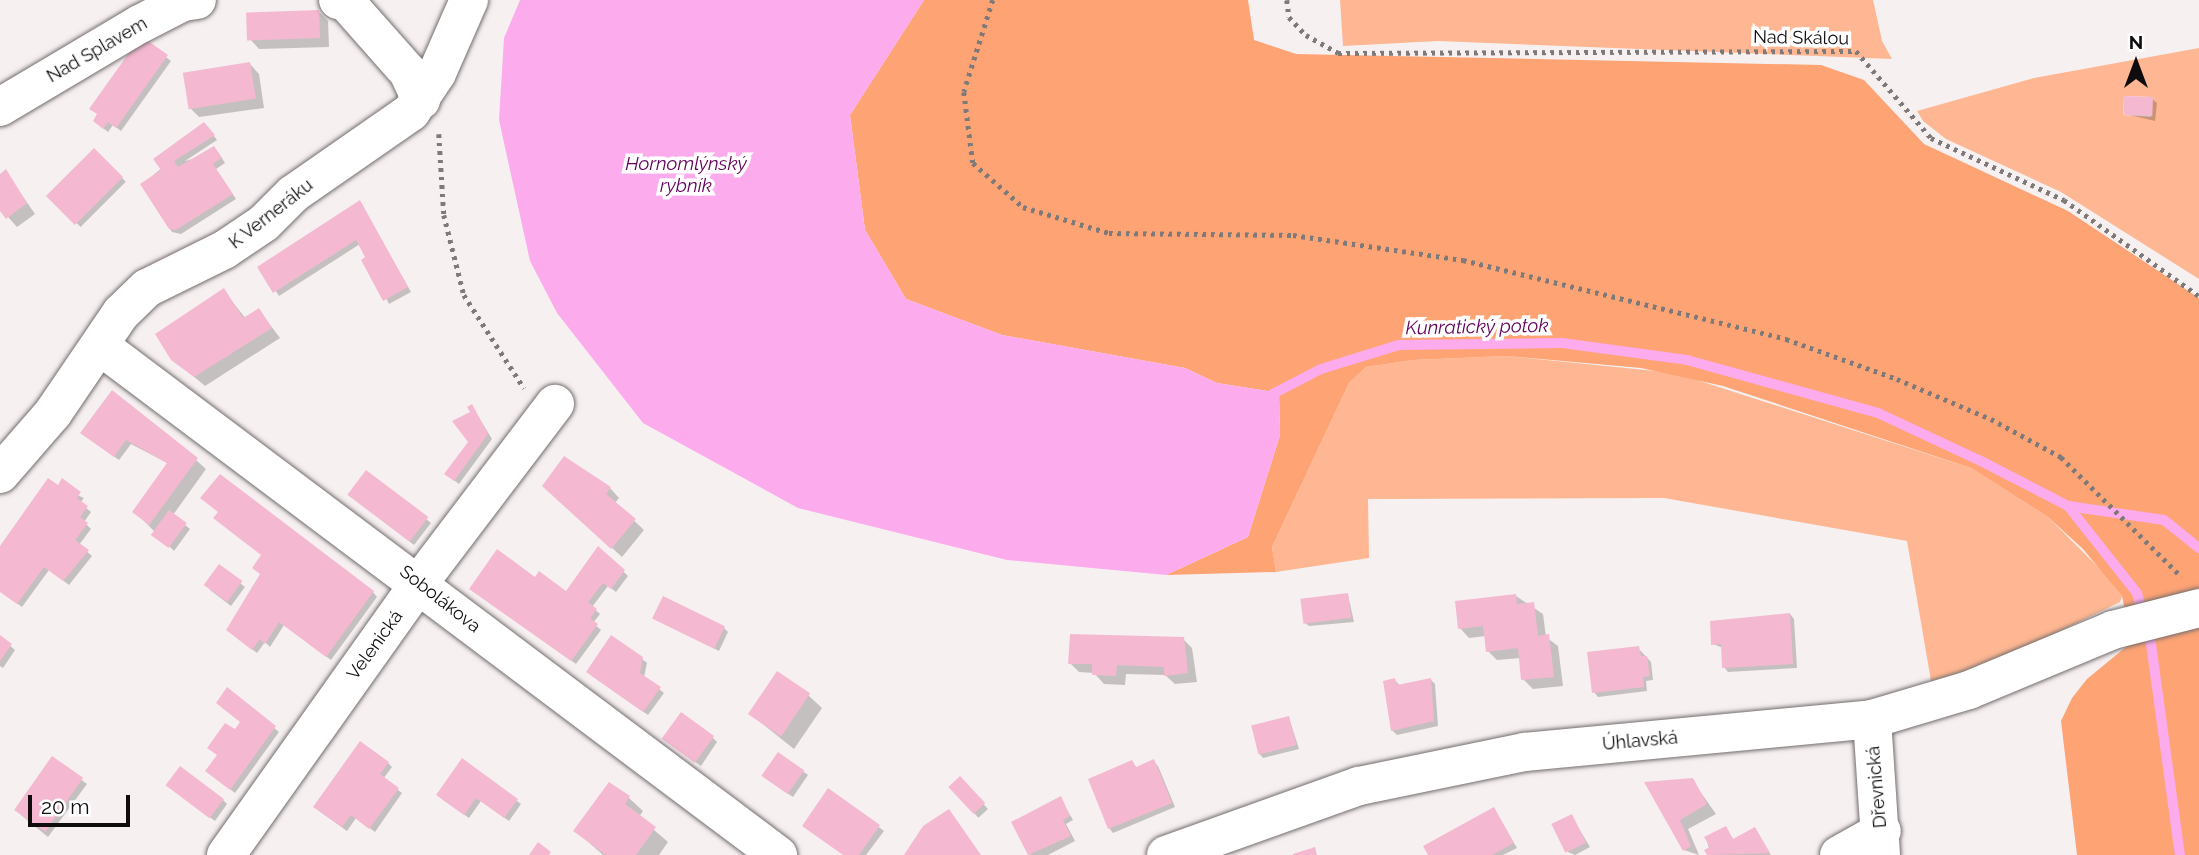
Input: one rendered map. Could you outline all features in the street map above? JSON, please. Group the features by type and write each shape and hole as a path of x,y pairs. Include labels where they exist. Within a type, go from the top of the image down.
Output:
{"street":[{"name":"K Verneráku","path":"0,474 53,413 121,313 147,288 199,265 234,243 293,194 390,130 430,114 469,0"},
{"path":"344,1 408,72 430,114"},
{"name":"Nad Splavem","path":"0,107 175,3"},
{"name":"Sobolákova","path":"100,346 778,855"},
{"name":"Velenická","path":"226,855 419,583 549,411"},
{"name":"Úhlavská","path":"1166,855 1359,786 1513,754 1872,719 1969,690 2183,602"},
{"name":"Dřevnická","path":"1872,719 1881,843"},
{"path":"1839,855 1881,843"}],"path":[{"path":"993,0 964,92 973,163 1023,207 1109,233 1293,235 1463,260 1786,340 1897,379 1991,419 2061,457 2142,536 2183,602"},
{"name":"Nad Skálou","path":"1287,0 1289,18 1306,35 1338,53 1856,51 1931,138 2064,200 2199,296"},
{"path":"430,114 444,215 464,295 549,411"}],"shaded area":[{"path":"924,0 1248,0 1254,40 1296,54 1821,65 1864,80 1924,144 2068,211 2199,298 2199,855 2077,855 2061,721 2072,698 2087,679 2132,642 2122,596 2083,549 2048,517 1971,468 1723,386 1641,368 1506,356 1413,360 1366,367 1349,383 1272,547 1276,572 1166,575 1248,537 1280,435 1279,393 1217,383 1185,368 1002,335 906,299 865,230 850,115"},
{"path":"1340,0 1873,0 1882,41 1892,59 1438,41 1343,46"},
{"path":"2199,48 2199,279 2061,192 1946,139 1923,121 1917,111 2034,78","holes":["2124,96 2152,97 2151,117 2123,115"]},
{"path":"1506,356 1675,373 1971,468 2048,517 2103,572 2122,596 2120,602 1998,661 1931,681 1907,541 1664,498 1368,499 1369,558 1276,572 1272,547 1349,383 1366,367 1413,360"}],"water":[{"name":"Hornomlýnský rybník","path":"520,0 924,0 850,115 865,230 906,299 1002,335 1185,368 1217,383 1279,393 1280,435 1248,537 1166,575 1007,560 798,508 643,423 557,313 530,261 499,120 504,38"}],"building":[{"path":"319,10 320,38 247,41 246,13"},
{"path":"141,36 168,55 116,128 108,122 103,129 93,121 97,114 89,109"},
{"path":"250,62 256,99 189,109 183,73"},
{"path":"2124,96 2153,97 2152,116 2123,115"},
{"path":"204,122 215,135 174,161 178,167 214,146 222,158 213,164 233,194 176,230 169,229 140,184 161,170 153,159"},
{"path":"94,148 123,177 75,225 46,196"},
{"path":"6,169 27,203 6,219 0,211 0,174"},
{"path":"360,200 408,287 383,301 361,260 365,257 356,240 273,293 257,267"},
{"path":"224,288 243,318 259,308 272,328 194,377 171,360 155,334"},
{"path":"112,390 198,458 149,525 132,512 167,463 126,440 114,457 80,433"},
{"path":"472,404 488,434 454,481 444,474 468,442 452,421 470,412 467,407"},
{"path":"564,456 611,487 606,494 636,519 611,549 542,486"},
{"path":"366,470 428,517 410,542 347,495"},
{"path":"220,474 374,591 326,657 279,622 265,644 260,639 252,650 226,630 260,574 252,568 261,555 213,518 218,512 200,498"},
{"path":"48,478 58,485 62,478 81,492 77,498 88,506 80,517 88,523 75,540 89,550 63,581 44,567 17,604 0,592 0,546"},
{"path":"169,510 187,523 169,548 151,535"},
{"path":"598,546 625,570 611,589 603,583 588,602 597,609 590,618 598,624 571,661 469,589 497,549 535,577 539,571 566,591"},
{"path":"219,564 242,581 227,602 204,585"},
{"path":"1348,593 1351,618 1303,624 1300,599"},
{"path":"1516,594 1517,604 1534,602 1538,636 1549,634 1554,677 1521,680 1518,648 1486,652 1483,626 1458,629 1455,601"},
{"path":"663,596 725,626 714,649 652,618"},
{"path":"1790,613 1793,664 1722,668 1721,644 1711,645 1710,621"},
{"path":"1070,634 1184,637 1188,673 1164,676 1164,667 1117,665 1116,676 1092,675 1092,664 1068,664"},
{"path":"0,635 12,644 0,661"},
{"path":"611,635 643,657 640,673 661,687 643,712 586,672"},
{"path":"1639,646 1641,656 1647,656 1650,676 1643,677 1644,687 1592,693 1587,652"},
{"path":"777,671 810,693 781,736 748,714"},
{"path":"1395,678 1397,685 1431,678 1434,721 1391,731 1383,681"},
{"path":"227,687 276,726 230,790 205,771 217,755 207,748 225,723 235,729 240,722 216,703"},
{"path":"681,712 714,736 695,763 662,739"},
{"path":"1289,716 1296,745 1258,755 1251,725"},
{"path":"360,741 389,762 380,774 399,788 369,829 351,815 342,827 313,807"},
{"path":"778,752 804,770 788,794 761,776"},
{"path":"52,756 83,778 45,832 14,810"},
{"path":"462,758 518,799 504,818 476,798 464,815 436,795"},
{"path":"1154,759 1172,803 1108,829 1088,779 1132,760 1136,767"},
{"path":"180,766 224,799 209,818 166,785"},
{"path":"960,776 985,803 974,814 948,787"},
{"path":"1693,778 1707,804 1680,820 1691,846 1683,851 1644,782"},
{"path":"609,782 630,796 625,804 656,827 636,855 606,855 573,831"},
{"path":"828,788 880,825 859,855 843,855 802,826"},
{"path":"1061,796 1070,816 1063,820 1071,836 1028,855 1011,822"},
{"path":"1494,807 1514,843 1492,855 1428,855 1423,846"},
{"path":"949,809 981,855 904,855 923,826"},
{"path":"1572,814 1586,843 1565,853 1551,824"},
{"path":"1726,826 1733,839 1755,827 1770,853 1707,855 1704,850 1710,847 1704,837"},
{"path":"538,842 551,852 549,855 529,855"},
{"path":"1315,847 1317,855 1293,855 1293,854"}],"waterway":[{"name":"Kunratický potok","path":"1267,397 1321,369 1399,345 1562,343 1687,360 1878,413 1979,460 2068,506 2137,593 2151,644 2180,855"},
{"path":"2068,506 2164,520 2199,548"}]}
